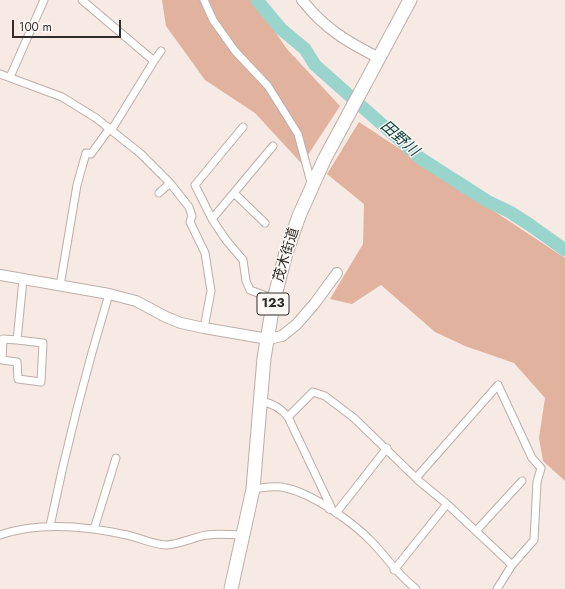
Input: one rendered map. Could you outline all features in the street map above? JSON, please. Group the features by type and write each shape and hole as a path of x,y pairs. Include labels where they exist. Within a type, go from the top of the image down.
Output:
{"highway":[{"name":"123","path":"379,58 410,0"},
{"name":"茂木街道","path":"231,589 253,489 264,358 274,299 286,253 299,216 312,186 339,131 379,58"}],"street":[{"path":"10,77 44,0"},
{"path":"82,0 154,61"},
{"path":"204,0 213,20 235,51 268,86 298,134 312,186"},
{"path":"302,0 315,16 329,29 346,41 379,58"},
{"path":"60,286 77,185 86,153 91,154 107,132 114,126 161,51"},
{"path":"0,74 62,97 96,118 141,154 170,183 189,207 192,216 190,222 205,253 211,291 204,328"},
{"path":"244,127 195,185 212,220 243,260 246,281 250,290 274,299"},
{"path":"212,220 273,146"},
{"path":"159,193 170,183"},
{"path":"234,193 265,223"},
{"path":"0,275 109,294 136,301 181,323 268,339 282,336 297,324 315,303 337,273"},
{"path":"17,340 23,280"},
{"path":"50,526 60,476 90,355 109,294"},
{"path":"2,338 17,340 43,343 41,382 18,379 17,362 2,360 2,338"},
{"path":"416,478 498,385 532,458 541,468 537,482 534,540 512,565 497,589"},
{"path":"288,417 313,392 325,396 354,418 416,478 447,504 512,565"},
{"path":"260,401 273,404 285,412 333,511"},
{"path":"333,511 386,448"},
{"path":"94,529 116,458"},
{"path":"476,531 522,480"},
{"path":"253,489 276,486 285,487 312,499 333,511 372,542 394,570 416,589"},
{"path":"394,570 447,504"},
{"path":"0,536 26,528 50,526 94,529 138,538 156,544 167,545 224,533 244,535"}],"shaded area":[{"path":"162,0 253,0 287,49 340,106 302,164 255,113 205,80 166,26"},
{"path":"359,122 565,258 565,481 543,461 539,438 545,398 514,363 465,346 435,332 381,285 352,304 330,299 363,244 364,204 327,174"}],"waterway":[{"name":"田野川","path":"257,0 281,29 305,49 315,65 420,158 487,201 510,212 565,250"}]}
